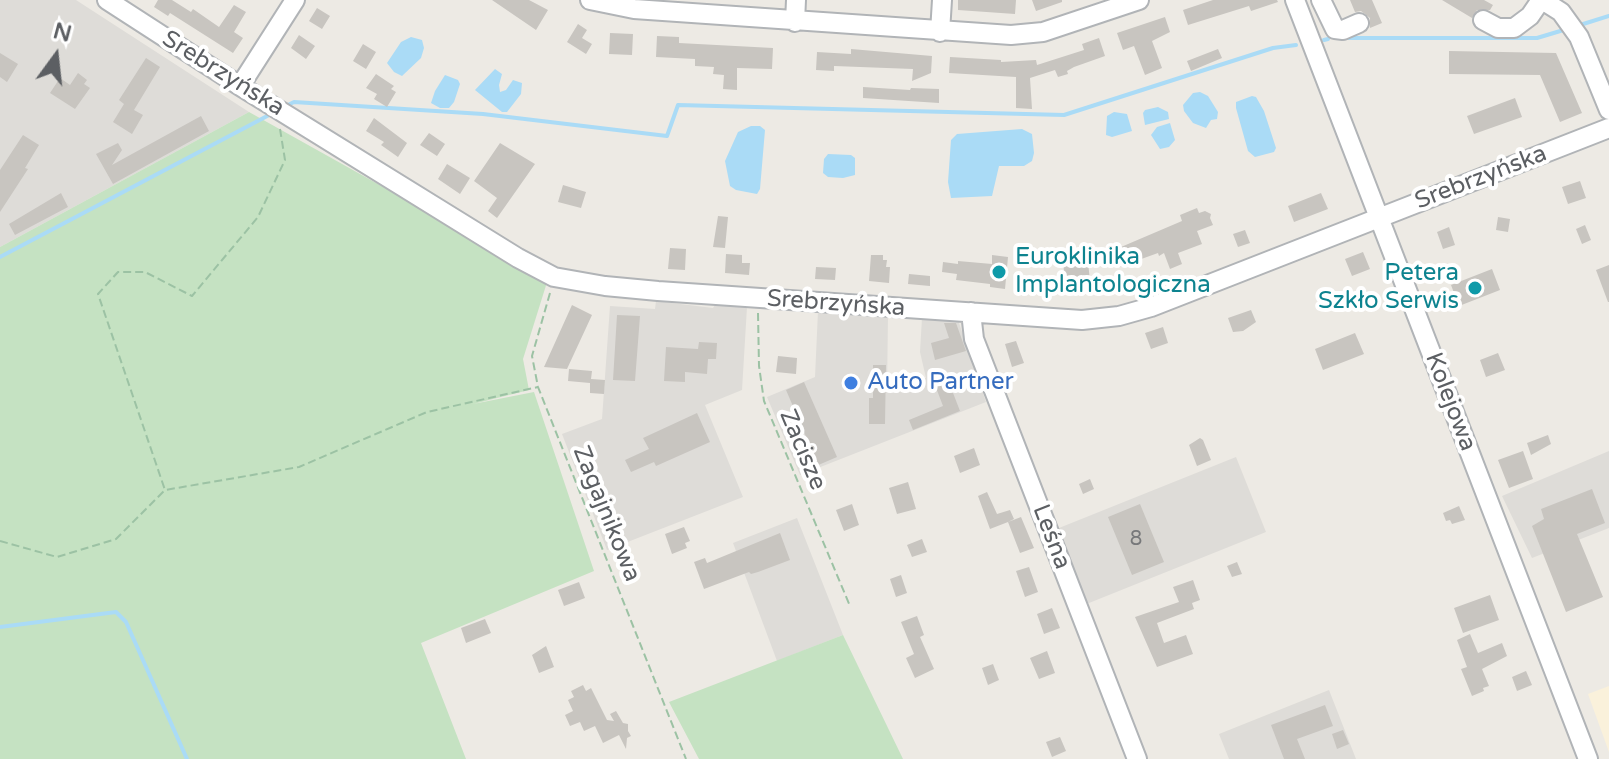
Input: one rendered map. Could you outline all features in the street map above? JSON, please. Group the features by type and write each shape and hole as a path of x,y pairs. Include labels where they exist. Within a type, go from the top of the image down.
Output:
{"street":[{"name":"Srebrzyńska","path":"107,0 472,231 554,277 605,286 757,299 1082,320 1127,314 1609,128"},
{"path":"240,86 295,0"},
{"path":"590,0 615,7 663,6 795,22 1011,35 1043,32 1139,0"},
{"path":"795,22 796,0"},
{"path":"940,32 942,0"},
{"name":"Kolejowa","path":"1295,0 1588,759"},
{"path":"1321,0 1335,29 1343,30 1359,23"},
{"path":"1483,20 1498,28 1514,28 1530,16 1542,0 1561,12 1579,37 1609,110"},
{"name":"Leśna","path":"971,312 974,339 1137,759"}],"path":[{"path":"165,490 98,294 118,272 145,272 192,296 258,217 285,160 276,108"},
{"name":"Zagajnikowa","path":"554,277 532,356 538,387 686,759"},
{"name":"Zacisze","path":"757,299 759,366 764,401 850,606"},
{"path":"0,541 57,557 116,539 165,490 299,467 427,412 538,387"}],"shaded area":[{"path":"0,0 76,0 249,112 0,247"},
{"path":"656,301 713,308 715,305 747,307 742,390 705,405 743,497 607,550 562,434 602,419 610,306 655,309"},
{"path":"818,311 888,316 887,389 926,378 920,352 922,318 958,320 986,402 800,475 767,397 815,377"},
{"path":"1609,451 1609,528 1532,558 1502,496"},
{"path":"1236,457 1266,532 1084,605 1054,530"},
{"path":"797,518 843,635 777,661 733,543"},
{"path":"1609,686 1609,752 1588,694"},
{"path":"1329,690 1356,759 1229,759 1219,734"}],"green space":[{"path":"249,112 548,279 523,359 529,390 473,404 534,392 594,571 421,643 466,759 0,759 0,247"},
{"path":"843,635 903,759 699,759 669,702"}],"water":[{"path":"411,37 422,40 424,48 421,58 402,76 387,63 401,42"},
{"path":"495,69 502,74 500,92 506,90 513,80 522,83 521,94 507,112 502,112 475,90"},
{"path":"445,75 458,80 460,84 449,108 440,108 431,103"},
{"path":"1193,93 1208,96 1218,112 1217,119 1211,120 1206,128 1193,123 1183,105"},
{"path":"1256,97 1264,111 1276,148 1274,152 1255,157 1248,151 1236,108 1236,102"},
{"path":"1158,107 1168,112 1169,119 1145,125 1145,110"},
{"path":"1114,112 1127,114 1132,131 1112,137 1106,135 1107,116"},
{"path":"1170,123 1175,140 1169,147 1160,149 1151,135 1157,127"},
{"path":"760,126 765,130 757,194 730,186 725,161 738,132"},
{"path":"1022,129 1032,134 1032,161 1024,166 999,166 992,196 951,198 948,182 951,140 957,134"},
{"path":"828,154 855,158 855,175 828,177 823,173 824,159"}],"building":[{"path":"158,0 172,0 191,12 193,9 219,27 234,5 246,12 234,32 243,38 233,53 170,13 168,16 154,7"},
{"path":"492,0 529,0 548,10 536,30"},
{"path":"958,0 1016,0 1015,14 958,10"},
{"path":"1032,0 1062,0 1062,2 1036,11"},
{"path":"1213,0 1278,2 1251,11 1249,6 1188,25 1183,10"},
{"path":"1350,0 1372,0 1382,23 1370,28 1370,18 1361,11 1355,12"},
{"path":"1442,0 1484,0 1493,5 1490,10 1477,10 1472,18"},
{"path":"317,8 330,16 322,29 309,21"},
{"path":"1165,17 1170,32 1152,41 1162,68 1145,75 1134,46 1123,50 1117,33"},
{"path":"578,24 587,30 582,38 592,44 586,54 567,42"},
{"path":"610,33 633,34 632,55 609,54"},
{"path":"299,35 315,46 306,59 291,48"},
{"path":"657,36 679,37 679,43 773,48 772,69 737,68 737,90 723,89 724,75 713,74 714,67 695,66 695,59 656,57"},
{"path":"1099,38 1105,56 1074,67 1067,71 1068,74 1058,77 1055,70 1030,78 1032,109 1016,108 1016,77 949,73 950,57 1001,62 1036,60 1037,65 1084,50 1082,44"},
{"path":"363,44 376,52 366,69 353,61"},
{"path":"851,49 932,56 931,73 912,81 913,69 834,66 834,71 816,70 817,52 851,54"},
{"path":"1218,49 1222,58 1191,71 1187,61"},
{"path":"1449,51 1556,53 1582,113 1560,122 1540,75 1449,74"},
{"path":"0,53 18,64 7,82 0,77"},
{"path":"146,58 160,67 134,110 143,115 132,134 113,122 124,104 119,100"},
{"path":"78,73 87,80 84,84 90,88 75,109 50,93 60,78 70,85"},
{"path":"376,74 394,86 391,89 396,92 387,107 374,99 377,94 366,88"},
{"path":"863,87 939,89 939,103 863,98"},
{"path":"1515,98 1522,117 1474,134 1467,116"},
{"path":"201,116 209,131 113,184 96,154 118,143 122,150 112,165"},
{"path":"374,118 407,143 398,157 381,145 384,142 366,131"},
{"path":"429,133 445,144 437,156 420,145"},
{"path":"23,135 39,145 25,168 28,169 0,212 0,170"},
{"path":"500,143 535,164 497,218 488,211 497,198 474,181"},
{"path":"447,164 470,178 460,194 438,179"},
{"path":"1580,181 1586,198 1568,204 1562,187"},
{"path":"563,185 586,192 581,208 558,202"},
{"path":"61,193 68,207 15,235 9,224"},
{"path":"1321,193 1328,209 1294,222 1288,206"},
{"path":"1197,208 1199,213 1205,211 1211,214 1213,225 1197,231 1202,244 1178,253 1182,264 1170,269 1164,253 1159,256 1158,253 1119,267 1114,250 1182,221 1180,215"},
{"path":"718,216 728,217 725,248 713,247"},
{"path":"1498,217 1510,219 1508,232 1496,230"},
{"path":"1585,225 1591,240 1582,244 1576,229"},
{"path":"1449,227 1455,245 1443,249 1437,232"},
{"path":"1245,230 1250,243 1238,247 1233,234"},
{"path":"670,248 686,249 685,270 668,269"},
{"path":"1363,252 1370,269 1352,276 1345,259"},
{"path":"726,254 742,255 742,263 750,263 749,275 725,273"},
{"path":"871,255 883,255 883,260 887,260 889,283 869,281"},
{"path":"992,255 1008,257 1005,289 956,280 957,274 942,272 943,262 992,264"},
{"path":"1063,262 1088,262 1090,281 1065,281"},
{"path":"1609,265 1609,302 1608,302 1596,270"},
{"path":"816,267 836,268 835,280 815,279"},
{"name":"Petera Szkło Serwis","path":"1492,269 1500,290 1459,306 1451,285"},
{"path":"909,274 930,276 930,286 908,284"},
{"path":"572,305 592,315 567,369 544,367"},
{"path":"1251,310 1256,322 1243,331 1233,332 1228,318"},
{"path":"617,315 640,316 635,381 613,380"},
{"path":"944,323 956,323 966,351 935,360 931,343 949,338"},
{"path":"1163,327 1168,343 1151,349 1145,333"},
{"path":"1355,333 1364,354 1323,370 1315,349"},
{"path":"1016,341 1024,363 1012,367 1005,344"},
{"path":"699,342 717,343 716,359 708,359 707,374 685,372 685,382 664,381 666,347 698,349"},
{"path":"1498,353 1505,370 1486,377 1480,360"},
{"path":"778,356 797,358 796,374 776,372"},
{"path":"873,365 886,365 885,424 869,424"},
{"path":"569,369 592,371 591,379 605,380 604,394 590,393 590,383 568,381"},
{"path":"948,380 960,411 913,430 909,420 943,406 935,385"},
{"path":"804,382 837,457 802,472 796,457 811,448 786,390"},
{"path":"697,413 710,442 656,466 654,462 631,472 625,460 649,449 643,438"},
{"path":"1548,435 1551,444 1531,455 1527,443"},
{"path":"1200,438 1211,460 1197,466 1189,445"},
{"path":"974,448 980,465 960,473 954,456"},
{"path":"1523,451 1533,479 1509,488 1498,460"},
{"path":"1090,479 1094,489 1083,494 1079,484"},
{"path":"908,482 916,509 897,514 889,488"},
{"path":"1592,489 1605,523 1577,534 1603,597 1566,612 1532,526 1544,519 1541,509"},
{"path":"987,492 997,514 1010,510 1014,519 990,529 978,496"},
{"path":"852,504 859,525 844,531 836,510"},
{"path":"1140,504 1164,562 1132,575 1108,517"},
{"path":"1459,506 1465,520 1452,524 1450,520 1446,521 1443,513"},
{"path":"1021,517 1034,548 1020,553 1008,522"},
{"path":"684,527 690,541 685,543 687,548 672,554 665,534"},
{"path":"780,533 790,560 704,589 694,562 705,558 707,563"},
{"path":"922,539 927,552 912,557 907,545"},
{"path":"1237,562 1242,574 1232,577 1227,566"},
{"path":"1029,567 1038,592 1025,597 1016,571"},
{"path":"901,575 907,593 896,597 890,579"},
{"path":"1193,580 1200,600 1192,603 1194,609 1157,623 1164,643 1186,635 1193,654 1157,667 1135,617 1179,602 1173,587"},
{"path":"579,582 585,598 564,606 558,590"},
{"path":"1490,595 1499,620 1463,633 1454,608"},
{"path":"1052,608 1060,628 1044,634 1037,614"},
{"path":"917,616 924,635 920,637 934,669 915,678 906,658 914,654 901,622"},
{"path":"485,619 491,633 466,643 461,628"},
{"path":"1470,634 1478,653 1502,643 1507,656 1482,669 1489,686 1472,696 1461,669 1467,667 1457,640"},
{"path":"546,646 554,667 539,673 532,655"},
{"path":"1047,651 1055,673 1039,679 1030,658"},
{"path":"993,664 999,680 988,685 982,668"},
{"path":"1526,671 1532,685 1517,691 1512,677"},
{"path":"583,685 586,691 591,688 607,720 614,721 610,714 616,711 623,723 628,724 631,736 627,738 626,749 619,735 603,743 595,726 584,731 580,722 570,726 565,715 573,711 568,700 574,697 571,691"},
{"path":"1325,705 1333,726 1297,739 1305,759 1284,759 1271,725"},
{"path":"1343,730 1349,744 1337,749 1332,734"},
{"path":"1060,737 1066,751 1052,757 1046,742"}],"waterway":[{"path":"1580,25 1609,16"},
{"path":"1349,38 1537,38 1567,29"},
{"path":"1324,40 1328,39"},
{"path":"286,106 294,102 483,114 667,136 678,105 1064,115 1273,48 1296,45"},
{"path":"0,257 271,114"},
{"path":"0,627 116,612 126,622 187,759"}],"place":[{"name":"Euroklinika Implantologiczna","path":"999,272"},
{"name":"Petera Szkło Serwis","path":"1475,288"},
{"name":"Auto Partner","path":"851,383"}]}
